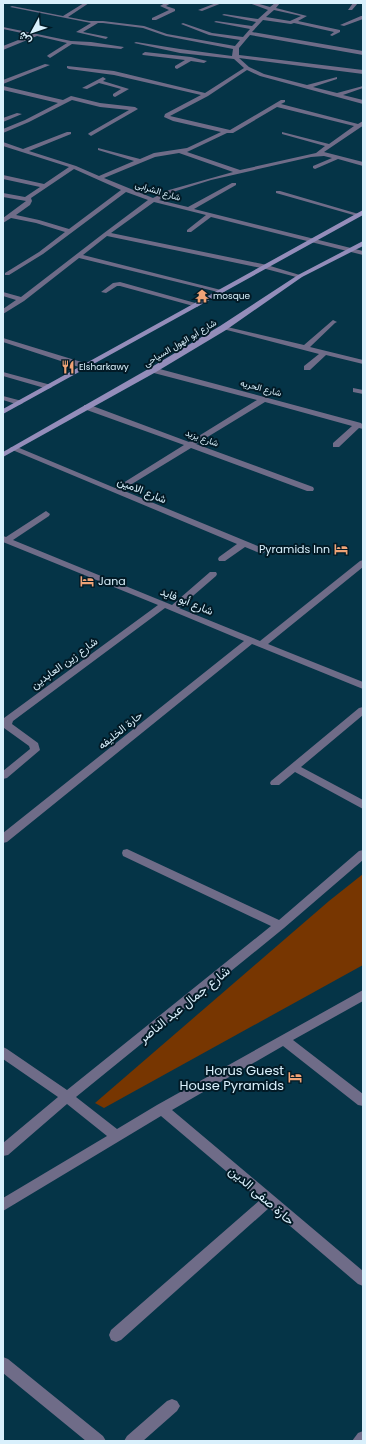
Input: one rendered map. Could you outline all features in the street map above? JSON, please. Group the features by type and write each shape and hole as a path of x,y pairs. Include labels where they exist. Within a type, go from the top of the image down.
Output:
{"main road":[{"path":"3,412 361,214"},
{"name":"شارع أبو الهول السياحى","path":"3,456 223,328 300,276 363,243"}],"street":[{"path":"21,3 10,7 87,21 144,27 166,35 236,48"},
{"path":"64,17 86,3"},
{"path":"154,19 173,10 161,6 169,3"},
{"path":"200,10 220,3"},
{"path":"224,15 288,23 294,22 305,16 251,3"},
{"path":"244,66 236,57 236,48 253,28 278,3"},
{"path":"350,9 356,3"},
{"path":"342,25 363,17"},
{"path":"99,22 78,32 112,39"},
{"path":"216,22 253,28"},
{"path":"294,22 338,31 332,35"},
{"path":"183,24 211,34 244,39"},
{"path":"6,29 71,42 122,47"},
{"path":"249,33 363,53"},
{"path":"3,48 37,34"},
{"path":"50,56 71,42"},
{"path":"136,42 180,51 363,72"},
{"path":"145,54 213,62"},
{"path":"177,67 191,59"},
{"path":"220,62 244,66 262,75 363,102"},
{"path":"3,82 47,65"},
{"path":"226,132 175,120 167,117 167,115 206,95 244,66"},
{"path":"70,67 114,74 206,95"},
{"path":"85,88 114,74"},
{"path":"306,87 335,78"},
{"path":"98,82 126,89 116,95"},
{"path":"3,88 63,102"},
{"path":"338,96 362,88"},
{"path":"3,131 27,121 69,99 75,98 100,105 135,109 90,134"},
{"path":"100,178 140,161 160,154 181,152 226,132 234,131 283,101"},
{"path":"277,105 361,124"},
{"path":"3,120 18,114"},
{"path":"3,312 22,300 106,234 153,200 171,191 194,184 318,154 361,124"},
{"path":"25,150 69,133"},
{"path":"284,133 330,146"},
{"name":"شارع الشرابى","path":"3,144 74,167 125,190 153,200 363,253"},
{"path":"3,149 10,146"},
{"path":"100,150 140,161"},
{"path":"181,152 240,172"},
{"path":"318,154 363,164"},
{"path":"315,167 336,158"},
{"path":"3,194 27,199 74,167"},
{"path":"3,177 45,186"},
{"path":"189,209 234,184"},
{"path":"7,274 41,253 68,231 125,190"},
{"path":"278,192 361,214"},
{"path":"3,221 28,204 29,201 27,199"},
{"path":"189,231 211,214"},
{"path":"10,216 37,221 68,231"},
{"path":"106,234 267,266 300,276"},
{"path":"79,256 222,291"},
{"path":"104,292 114,284 120,284 198,305"},
{"path":"3,294 22,300"},
{"path":"305,348 333,322"},
{"path":"223,328 363,362"},
{"path":"3,340 85,366"},
{"path":"307,368 324,353"},
{"name":"شارع الحريه","path":"153,370 360,426"},
{"path":"3,374 48,387"},
{"path":"3,398 19,403"},
{"path":"115,491 264,399"},
{"name":"شارع يزيد","path":"88,407 310,489"},
{"path":"336,446 360,426"},
{"name":"شارع الامين","path":"14,449 262,551"},
{"path":"5,540 46,514"},
{"name":"شارع أبو فايد","path":"5,540 363,686"},
{"path":"222,559 243,544"},
{"path":"262,644 363,562"},
{"path":"168,606 213,574"},
{"name":"شارع زين العابدين","path":"3,776 34,752 35,747 32,743 8,726 8,720 168,606"},
{"name":"حارة الخليفه","path":"3,838 251,640"},
{"path":"275,783 295,768 363,710"},
{"path":"295,768 363,805"},
{"path":"127,853 280,925"},
{"name":"شارع جمال عبد الناصر","path":"3,1151 67,1097 280,925 363,854"},
{"path":"3,1205 162,1109 363,995"},
{"path":"284,1040 363,1101"},
{"path":"3,1052 67,1097 116,1136"},
{"name":"حارة صفى الدين","path":"162,1109 363,1280"},
{"path":"116,1335 268,1200"},
{"path":"3,1364 98,1441"},
{"path":"132,1441 172,1406"},
{"path":"360,1441 363,1438"}],"shaded area":[{"path":"363,874 363,965 104,1108 95,1103 329,901"}],"place":[{"name":"mosque","path":"202,296"},
{"name":"Elsharkawy","path":"68,367"},
{"name":"Pyramids Inn","path":"341,549"},
{"name":"Jana","path":"87,581"},
{"name":"Horus Guest House Pyramids","path":"295,1077"}]}
